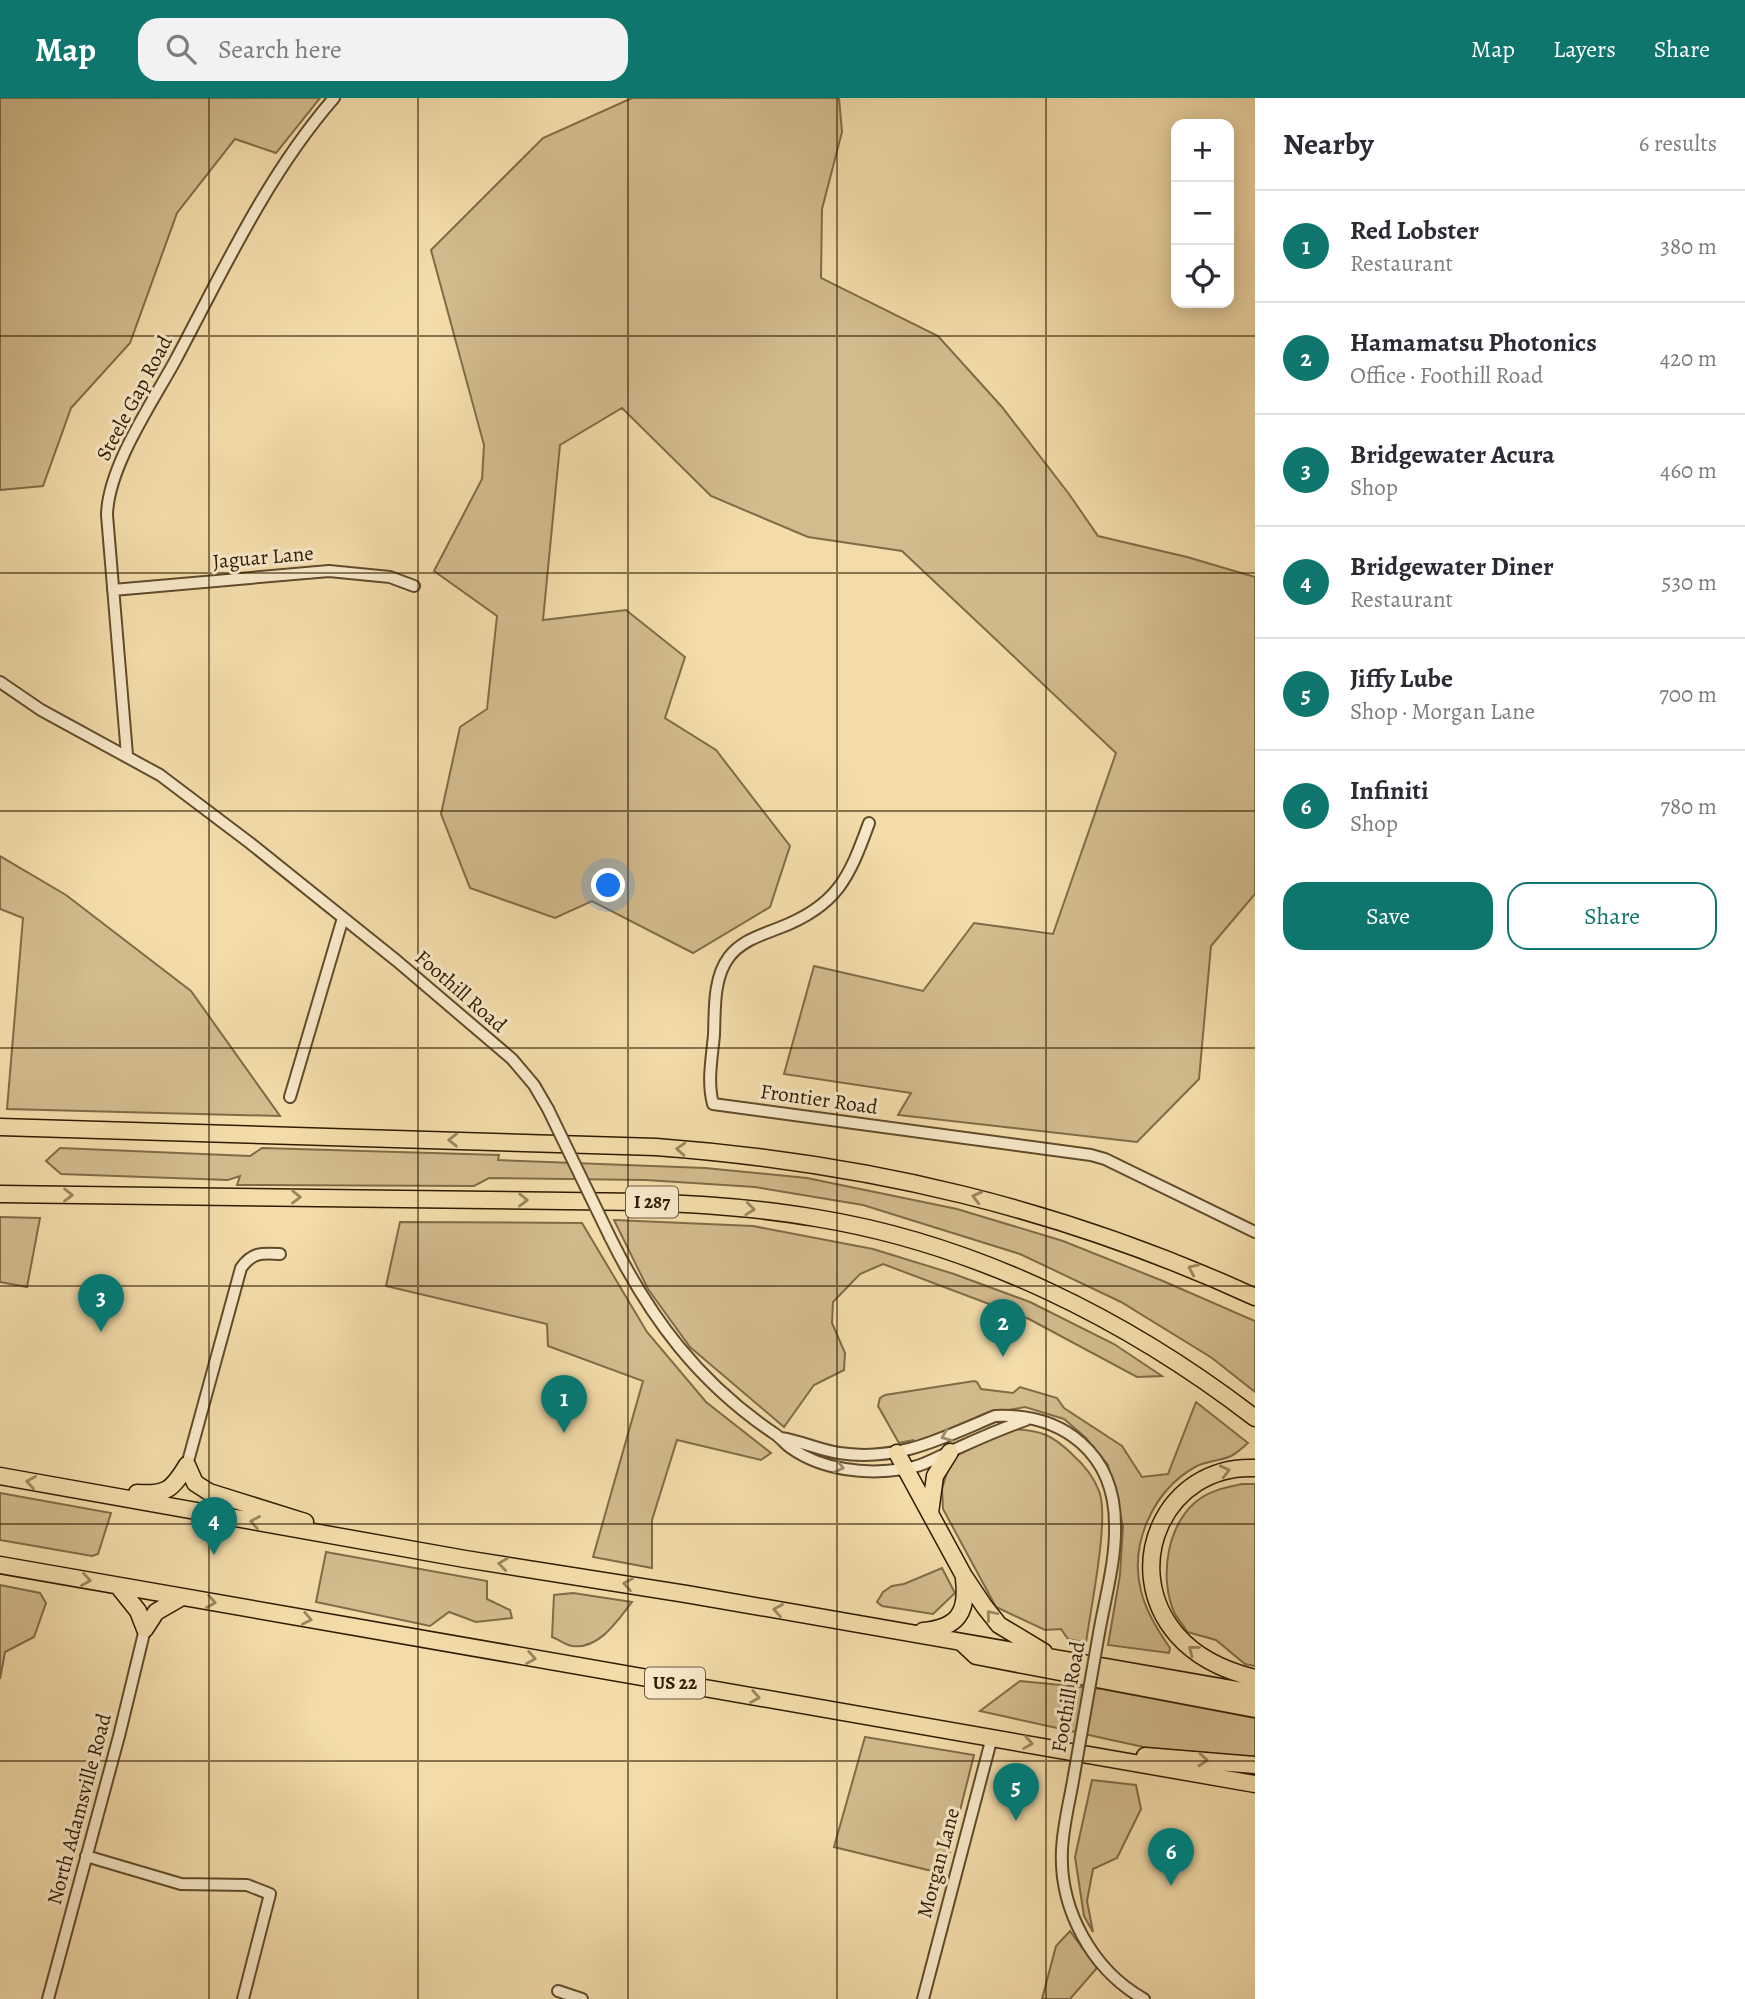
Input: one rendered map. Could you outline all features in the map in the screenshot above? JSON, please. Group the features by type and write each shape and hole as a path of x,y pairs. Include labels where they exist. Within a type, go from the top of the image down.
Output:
{"highway":[{"path":"0,1127 656,1147 814,1164 929,1186 1037,1213 1174,1261 1255,1297"},
{"name":"I 287","path":"0,1194 642,1202 729,1206 818,1218 944,1250 1060,1296 1172,1359 1255,1418"},
{"path":"930,1513 935,1476 950,1452"},
{"path":"897,1453 964,1576 999,1625 1054,1658"},
{"path":"83,1491 164,1492 176,1483 187,1465"},
{"path":"187,1465 195,1483 209,1492 347,1538"},
{"path":"1255,1468 1221,1471 1183,1493 1160,1526 1153,1546 1151,1568 1158,1604 1168,1623 1185,1644 1219,1666 1255,1678"},
{"path":"0,1476 1255,1693"},
{"name":"US 22","path":"0,1565 1255,1784"},
{"path":"904,1633 942,1628 957,1618 965,1604 964,1576"},
{"path":"118,1586 138,1611 145,1629"},
{"path":"145,1629 156,1612 182,1597"},
{"path":"961,1642 976,1656 1255,1709"},
{"path":"1111,1758 1155,1756 1255,1765"}],"street":[{"name":"Steele Gap Road","path":"127,755 107,502 118,468 256,210 307,130 334,98"},
{"name":"Jaguar Lane","path":"113,590 329,571 390,577 414,586"},
{"name":"Foothill Road","path":"0,682 60,720 160,775 343,918 512,1059 534,1085 548,1109 642,1299 684,1354 720,1392 747,1415 781,1438 788,1447 804,1456 838,1468 880,1471 906,1469 1026,1420"},
{"name":"Frontier Road","path":"869,823 843,884 827,900 806,916 741,945 728,957 717,987 710,1077 713,1104 1091,1155 1105,1159 1255,1232"},
{"path":"290,1097 343,918"},
{"path":"187,1465 241,1268 247,1258 256,1253 280,1254"},
{"name":"Foothill Road","path":"781,1438 856,1455 897,1453 995,1416 1007,1416 1050,1423 1064,1429 1090,1451 1107,1481 1112,1497 1114,1546 1062,1850 1063,1871 1074,1918 1098,1961 1118,1981 1144,1999"},
{"name":"North Adamsville Road","path":"48,1999 120,1736 145,1629"},
{"name":"Morgan Lane","path":"923,1999 992,1737"},
{"path":"86,1856 181,1884 247,1885 270,1894 243,1999"},
{"path":"558,1991 582,1999"}],"shaded area":[{"path":"0,98 320,98 276,153 235,139 177,213 130,343 71,408 43,486 0,490"},
{"path":"632,98 839,98 842,132 822,209 821,278 938,336 1002,407 1098,536 1187,557 1255,577 1255,894 1211,946 1199,1079 1137,1142 898,1115 911,1093 784,1074 814,966 923,991 974,923 1053,934 1116,753 902,551 808,537 711,496 622,408 560,445 543,620 626,610 685,657 665,718 716,750 790,846 770,907 693,953 592,901 555,918 470,888 441,814 460,727 487,709 497,616 434,571 482,479 484,445 431,250 543,138"},
{"path":"0,856 66,895 191,991 280,1116 7,1109 23,918 0,909"},
{"path":"60,1148 250,1156 262,1148 499,1155 498,1160 705,1168 807,1178 957,1209 1063,1241 1255,1321 1255,1392 1212,1358 1121,1302 1020,1254 863,1205 755,1187 646,1180 489,1178 474,1186 237,1185 240,1176 228,1180 61,1174 46,1161"},
{"path":"0,1217 40,1218 27,1287 0,1282"},
{"path":"614,1220 753,1226 873,1249 954,1274 1030,1302 1114,1344 1162,1376 1137,1377 1029,1319 883,1264 860,1274 833,1302 832,1323 845,1353 844,1370 814,1385 784,1427 690,1347 648,1289"},
{"path":"400,1222 582,1223 647,1332 706,1402 771,1453 761,1460 677,1440 652,1520 652,1568 593,1557 643,1381 548,1346 547,1324 386,1286"},
{"path":"974,1381 981,1389 1013,1393 1020,1387 1057,1398 1064,1408 1122,1446 1142,1477 1168,1474 1196,1402 1248,1443 1231,1456 1199,1465 1180,1477 1156,1504 1148,1520 1138,1555 1138,1573 1146,1606 1170,1648 1169,1653 1108,1645 1120,1575 1123,1526 1108,1465 1086,1438 1064,1419 1025,1407 982,1415 915,1443 913,1440 899,1443 878,1406 880,1398 885,1395"},
{"path":"1012,1429 1039,1432 1060,1443 1085,1468 1099,1491 1102,1504 1101,1543 1086,1643 1068,1639 1061,1629 1045,1630 996,1607 943,1509 942,1489 948,1469 958,1453"},
{"path":"1242,1484 1255,1484 1255,1666 1245,1664 1216,1640 1187,1632 1175,1614 1167,1584 1173,1535 1189,1508 1210,1493"},
{"path":"0,1493 111,1513 98,1554 92,1556 0,1540"},
{"path":"326,1552 487,1581 487,1599 510,1610 512,1618 476,1622 449,1612 430,1626 316,1602"},
{"path":"942,1568 955,1593 933,1614 882,1606 877,1602 883,1592 892,1586 904,1584"},
{"path":"0,1585 40,1593 46,1603 34,1637 5,1652 0,1679"},
{"path":"573,1593 632,1602 599,1639 582,1646 572,1646 552,1637 554,1595"},
{"path":"1020,1681 1102,1689 1255,1718 1255,1757 1148,1748 980,1711"},
{"path":"865,1737 974,1755 944,1874 834,1847"},
{"path":"1092,1780 1136,1785 1141,1809 1117,1858 1093,1869 1087,1901 1093,1932 1084,1916 1075,1857"},
{"path":"1070,1931 1097,1968 1070,1999 1042,1999 1056,1946"}],"place":[{"name":"Bridgewater Acura","path":"101,1332"},
{"name":"Hamamatsu Photonics","path":"1003,1357"},
{"name":"Red Lobster","path":"564,1433"},
{"name":"Bridgewater Diner","path":"214,1555"},
{"name":"Jiffy Lube","path":"1016,1821"},
{"name":"Infiniti","path":"1171,1886"}]}
